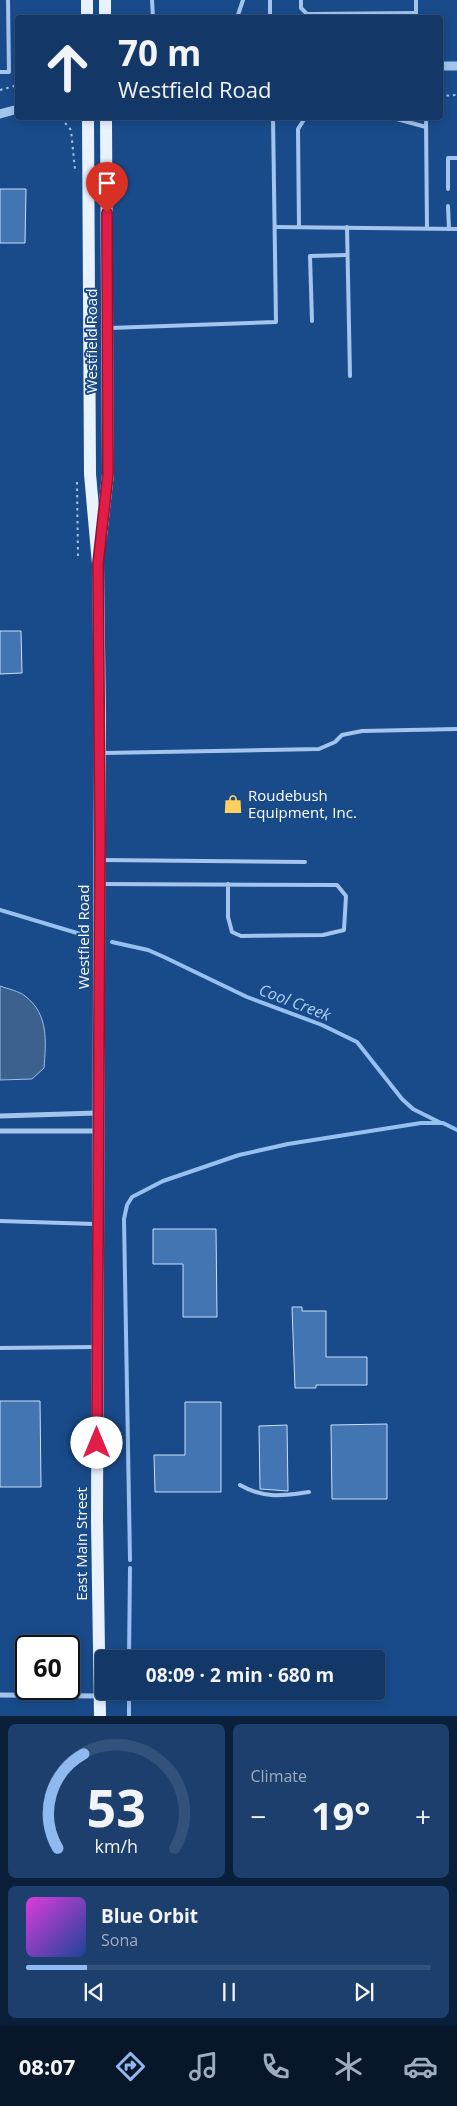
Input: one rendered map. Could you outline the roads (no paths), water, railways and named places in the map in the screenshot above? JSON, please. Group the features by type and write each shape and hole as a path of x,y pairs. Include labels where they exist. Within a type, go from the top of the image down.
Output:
{"main road":[{"path":"87,0 87,15"},
{"path":"105,0 105,15"},
{"name":"Westfield Road","path":"88,120 90,474 98,564 100,753 97,1113 98,1311"},
{"name":"Westfield Road","path":"98,564 108,474 106,120"},
{"name":"East Main Street","path":"98,1311 99,1650"},
{"name":"East Main Street","path":"99,1700 100,1716"}],"street":[{"path":"443,66 457,66"},
{"path":"0,114 15,110"},
{"path":"0,1116 97,1113"},
{"path":"0,1131 98,1131"},
{"path":"0,1695 95,1696"}],"lane":[{"path":"0,72 9,72 8,0"},
{"path":"152,0 152,15"},
{"path":"238,15 243,0"},
{"path":"270,0 270,15"},
{"path":"301,0 301,8 307,14 416,15 416,0"},
{"path":"108,328 276,322 273,120"},
{"path":"299,227 298,129 304,120"},
{"path":"400,120 426,127"},
{"path":"426,120 427,228"},
{"path":"448,189 448,158 457,158"},
{"path":"448,206 449,229"},
{"path":"275,227 457,229"},
{"path":"346,227 350,376"},
{"path":"312,321 310,256 347,255"},
{"path":"100,753 319,749 335,742 342,735 362,731 457,730"},
{"path":"100,860 305,862"},
{"path":"100,884 228,884 337,885 346,896 344,930 323,935 241,936 232,932 228,917 228,884"},
{"path":"0,1221 98,1224"},
{"path":"0,1348 98,1348"},
{"path":"240,1485 256,1494 289,1495 309,1492"}],"water":[{"path":"0,986 17,991 25,996 33,1003 42,1020 45,1039 44,1068 32,1079 0,1080"}],"waterway":[{"name":"Cool Creek","path":"0,910 87,936"},
{"name":"Cool Creek","path":"112,942 148,950 247,997 322,1025 357,1042 402,1099 413,1109 441,1123"},
{"path":"130,1560 124,1219 127,1205 132,1197 163,1181 239,1155 288,1144 421,1123 443,1123 457,1130"},
{"path":"129,1650 130,1568"},
{"path":"129,1700 129,1716"}],"place":[{"name":"Roudebush Equipment, Inc.","path":"233,804"}]}
